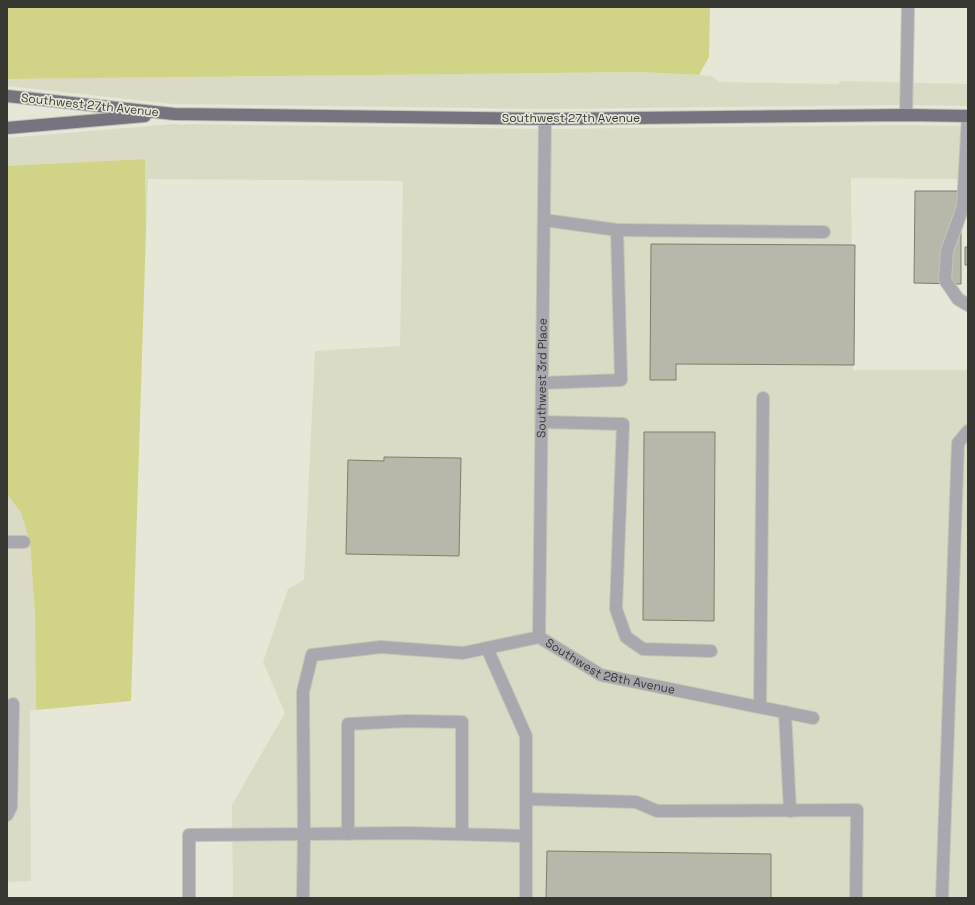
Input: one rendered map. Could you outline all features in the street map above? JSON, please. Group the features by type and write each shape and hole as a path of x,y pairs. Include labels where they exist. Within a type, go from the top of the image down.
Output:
{"main road":[{"name":"Southwest 27th Avenue","path":"7,96 174,114 545,119 906,115 968,116"},
{"name":"Southwest 27th Avenue","path":"7,128 174,114"}],"street":[{"path":"906,115 908,7"},
{"path":"968,116 963,207 947,251 945,280 958,299 968,305"},
{"name":"Southwest 3rd Place","path":"539,637 545,119"},
{"path":"544,220 617,230 824,232"},
{"path":"542,383 621,380 617,230"},
{"path":"760,707 762,398"},
{"path":"542,422 623,424 616,609 626,637 643,649 712,651"},
{"path":"942,898 958,443 968,431"},
{"path":"7,542 24,542"},
{"name":"Southwest 28th Avenue","path":"304,834 303,692 312,655 381,647 463,653 539,637 601,675 813,718"},
{"path":"487,648 526,736 526,898"},
{"path":"7,815 11,807 13,704"},
{"path":"785,712 790,811"},
{"path":"348,834 348,724 407,721 462,722 462,834"},
{"path":"526,799 636,802 657,811 857,810 856,898"},
{"path":"189,898 189,836 408,833 526,836"},
{"path":"303,898 304,834"}],"shaded area":[{"path":"640,72 712,76 719,82 838,84 841,81 968,84 968,106 906,105 545,109 174,104 7,86 7,79"},
{"path":"174,124 545,129 906,125 968,126 968,179 851,178 853,370 968,370 968,898 233,898 232,805 285,713 263,662 288,589 304,580 315,351 400,346 403,181 148,179 146,231 145,159 7,166 7,138"},
{"path":"7,494 21,513 30,542 35,615 36,710 30,711 31,881 7,882"}],"green space":[{"path":"7,7 710,7 709,57 699,75 640,72 7,79"},
{"path":"145,159 146,231 131,701 36,710 35,615 30,542 21,513 7,494 7,166"}],"building":[{"path":"915,191 961,191 961,284 914,283"},
{"path":"651,244 855,245 854,365 676,364 676,380 650,380"},
{"path":"965,247 968,247 968,265 965,265"},
{"path":"644,432 715,432 714,621 643,620"},
{"path":"384,457 461,458 459,556 346,554 348,460 384,461"},
{"path":"547,851 771,854 771,898 546,898"}]}
